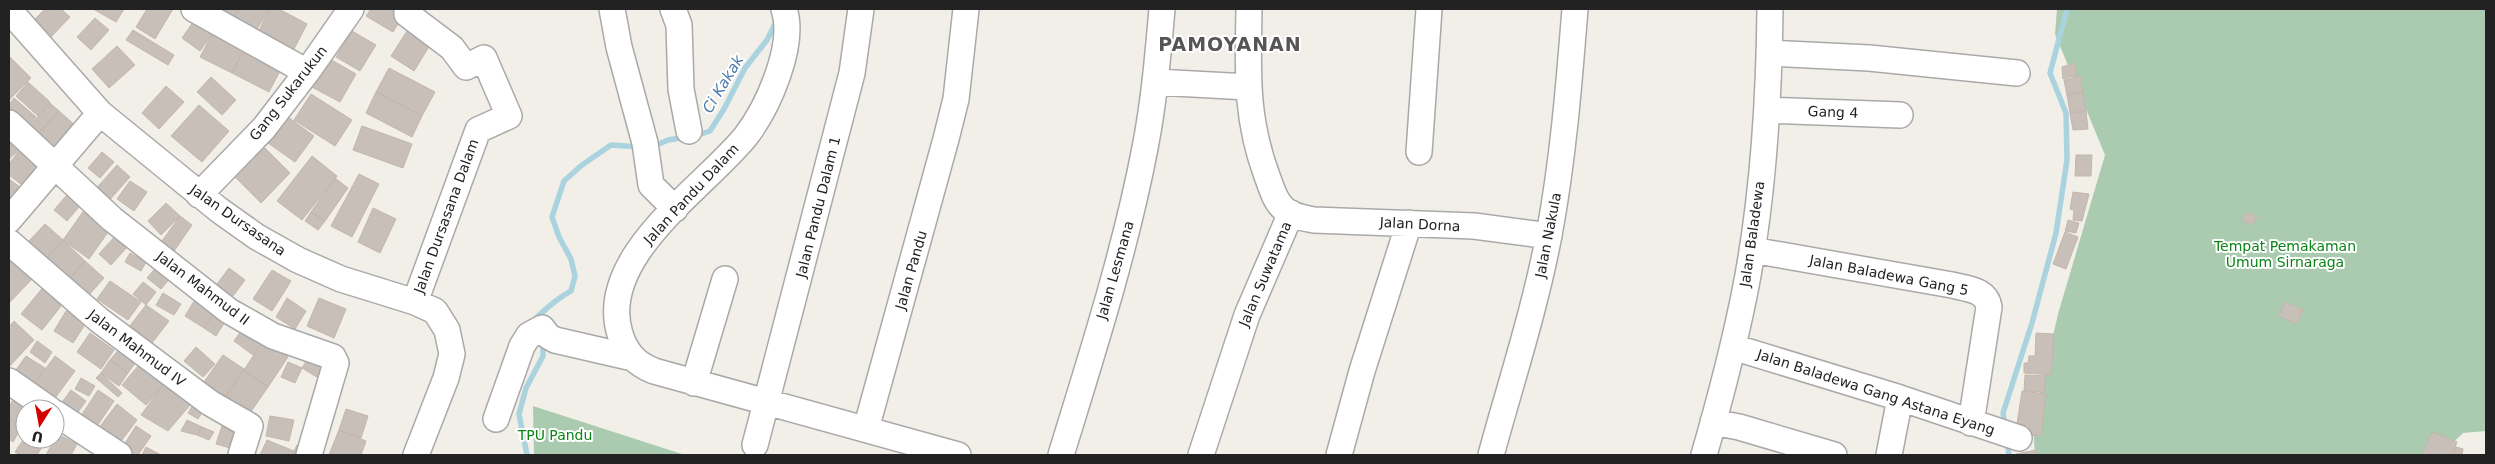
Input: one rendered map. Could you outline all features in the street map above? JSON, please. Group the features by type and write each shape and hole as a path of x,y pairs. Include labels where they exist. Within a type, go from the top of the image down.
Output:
{"street":[{"path":"194,9 307,72"},
{"name":"Gang Sukarukun","path":"199,195 264,128 307,72 350,9"},
{"name":"Jalan Dursasana Dalam","path":"407,9 407,14 452,48 466,67 484,58 509,116 478,130 415,302"},
{"path":"612,9 619,47 646,152 651,185 675,209"},
{"path":"673,9 679,25 681,89 689,131"},
{"name":"Jalan Pandu Dalam","path":"633,358 624,347 617,321 616,304 620,286 642,245 725,159 746,135 758,116 783,57 787,30 784,9"},
{"name":"Jalan Pandu Dalam 1","path":"755,445 852,72 861,9"},
{"name":"Jalan Pandu","path":"866,429 956,99 966,9"},
{"name":"Jalan Lesmana","path":"1061,455 1131,213 1146,146 1156,82 1162,9"},
{"name":"Jalan Suwatama","path":"1202,455 1247,315 1291,213 1277,201 1261,160 1251,119 1248,87 1249,9"},
{"path":"1419,152 1429,9"},
{"name":"Jalan Nakula","path":"1491,455 1537,292 1549,236 1561,164 1575,9"},
{"name":"Jalan Baladewa","path":"1704,455 1732,347 1752,250 1767,110 1770,9"},
{"name":"Jalan Dursasana","path":"9,10 100,113 199,195 257,237 298,260 341,279 430,307 440,317 450,340 452,354 446,378 416,455"},
{"path":"1769,53 1869,58 2017,73"},
{"path":"1156,82 1248,87"},
{"name":"Gang 4","path":"1767,110 1900,115"},
{"path":"9,220 100,113"},
{"name":"Jalan Mahmud II","path":"9,123 55,168 112,219 229,311 274,336 333,357 336,363 309,455"},
{"name":"Jalan Dorna","path":"1291,213 1314,220 1409,222 1474,226 1549,236"},
{"path":"1339,455 1362,372 1409,222"},
{"name":"Jalan Mahmud IV","path":"9,242 99,320 221,411 250,426 242,455"},
{"name":"Jalan Baladewa Gang 5","path":"1752,250 1952,285 1984,294 1988,298 1989,307 1970,423"},
{"path":"694,383 725,279"},
{"path":"496,419 522,346 527,338 539,330 555,340 633,358 646,368 694,383 958,455"},
{"name":"Jalan Baladewa Gang Astana Eyang","path":"1732,347 1900,398 2010,435"},
{"path":"9,381 35,399"},
{"path":"1889,455 1900,398"},
{"path":"65,420 119,455"},
{"path":"1713,422 1801,450 1834,455"}],"green space":[{"name":"Tempat Pemakaman Umum Sirnaraga","path":"2057,9 2486,9 2486,431 2463,433 2440,455 2035,455 2033,423 2058,314 2105,155 2055,34"},
{"name":"TPU Pandu","path":"533,406 685,455 534,455"}],"building":[{"path":"45,9 61,9 70,17 51,37 33,21"},
{"path":"93,9 124,9 116,22"},
{"path":"147,9 173,9 155,39 136,27"},
{"path":"212,9 239,9 231,21"},
{"path":"239,9 270,9 253,35 231,21"},
{"path":"270,9 279,9 307,24 293,51 258,32"},
{"path":"371,9 401,9 406,11 393,32 366,16"},
{"path":"95,18 109,30 91,50 77,37"},
{"path":"194,21 212,34 200,51 182,38"},
{"path":"409,28 432,42 414,71 391,56"},
{"path":"133,30 174,55 168,65 126,40"},
{"path":"352,31 376,45 360,71 336,57"},
{"path":"212,34 244,50 232,73 200,57"},
{"path":"117,46 135,65 109,88 92,69"},
{"path":"244,50 281,69 269,92 232,73"},
{"path":"9,56 31,78 9,100"},
{"path":"328,58 356,74 340,102 312,87"},
{"path":"2075,63 2077,75 2063,79 2062,67"},
{"path":"389,68 435,92 422,116 376,92"},
{"path":"2080,76 2083,92 2067,95 2064,80"},
{"path":"211,77 236,100 222,115 197,92"},
{"path":"28,82 50,102 38,116 16,96"},
{"path":"166,86 184,102 159,129 142,113"},
{"path":"376,92 422,116 412,137 366,113"},
{"path":"2083,92 2086,111 2070,113 2067,95"},
{"path":"311,94 352,120 335,146 294,120"},
{"path":"14,98 36,117 25,130 9,116 9,105"},
{"path":"50,103 59,111 35,137 26,130"},
{"path":"199,105 229,131 202,162 171,136"},
{"path":"59,111 76,126 52,152 35,137"},
{"path":"2086,111 2088,129 2073,130 2070,113"},
{"path":"288,117 314,136 295,162 268,143"},
{"path":"362,126 412,144 403,168 353,150"},
{"path":"9,136 21,148 9,159"},
{"path":"21,148 43,166 26,188 9,175 9,164"},
{"path":"265,148 290,173 261,203 235,177"},
{"path":"102,152 114,162 100,178 88,168"},
{"path":"2076,155 2092,155 2091,176 2075,176"},
{"path":"312,156 337,176 302,220 277,201"},
{"path":"117,165 130,177 106,204 93,192"},
{"path":"359,174 379,184 352,237 331,226"},
{"path":"335,178 348,188 325,221 311,212"},
{"path":"9,179 24,190 9,210"},
{"path":"130,181 147,192 134,211 117,199"},
{"path":"72,189 85,200 67,221 54,210"},
{"path":"2073,192 2089,194 2082,221 2073,220 2074,210 2070,209"},
{"path":"166,203 180,216 161,235 148,221"},
{"path":"373,208 396,219 380,253 358,242"},
{"path":"85,209 111,228 89,259 63,240"},
{"path":"311,212 325,221 318,230 305,221"},
{"path":"2246,212 2257,217 2252,225 2242,220"},
{"path":"180,216 192,225 172,254 159,245"},
{"path":"2068,220 2079,223 2076,233 2065,231"},
{"path":"45,224 63,240 46,259 28,242"},
{"path":"2065,232 2078,237 2066,269 2053,264"},
{"path":"117,234 129,245 111,265 99,254"},
{"path":"63,240 85,261 69,279 46,259"},
{"path":"130,253 146,262 141,271 125,262"},
{"path":"9,254 34,277 9,303"},
{"path":"85,261 104,278 88,296 69,279"},
{"path":"158,265 172,276 161,289 147,278"},
{"path":"229,268 245,280 233,296 217,284"},
{"path":"272,270 291,281 272,311 253,299"},
{"path":"110,281 141,302 128,320 97,299"},
{"path":"143,282 156,292 146,305 133,294"},
{"path":"45,285 65,301 42,330 21,314"},
{"path":"163,293 181,304 174,315 156,305"},
{"path":"196,298 216,310 204,328 185,316"},
{"path":"287,298 306,311 295,329 276,317"},
{"path":"319,298 346,309 334,338 307,326"},
{"path":"2285,302 2303,310 2297,324 2279,316"},
{"path":"146,305 169,321 152,343 129,327"},
{"path":"216,310 228,317 216,336 204,328"},
{"path":"66,311 86,323 73,343 54,331"},
{"path":"14,321 34,340 9,367 9,327"},
{"path":"244,327 263,341 253,355 234,341"},
{"path":"90,333 114,350 101,369 77,352"},
{"path":"2036,333 2054,334 2051,375 2024,373 2024,363 2028,363 2029,356 2035,356"},
{"path":"37,341 52,352 45,363 30,352"},
{"path":"263,341 288,357 268,387 244,370"},
{"path":"121,347 138,359 128,373 110,360"},
{"path":"196,347 215,364 203,377 184,361"},
{"path":"311,353 329,364 320,379 302,368"},
{"path":"223,355 244,369 226,396 204,382"},
{"path":"26,356 45,368 35,383 16,370"},
{"path":"55,356 75,371 55,398 35,383"},
{"path":"110,360 128,373 119,386 101,373"},
{"path":"288,362 302,368 295,383 281,377"},
{"path":"139,365 163,385 146,405 122,385"},
{"path":"244,370 268,387 250,413 226,396"},
{"path":"101,373 122,393 118,397 96,378"},
{"path":"2025,375 2046,376 2044,392 2024,391"},
{"path":"81,378 95,386 89,396 75,389"},
{"path":"163,385 190,405 168,431 141,415"},
{"path":"71,390 86,401 73,419 65,413 64,399"},
{"path":"98,390 114,401 95,429 79,419"},
{"path":"2022,391 2046,394 2041,436 2028,435 2029,426 2017,424"},
{"path":"17,393 24,399 15,399 15,422 9,419 9,407"},
{"path":"196,400 206,406 198,419 188,413"},
{"path":"117,404 137,420 116,448 95,433"},
{"path":"346,409 368,416 361,438 339,430"},
{"path":"270,416 294,420 289,441 266,436"},
{"path":"9,419 15,422 15,438 13,442 9,439"},
{"path":"187,420 202,427 197,435 181,431"},
{"path":"136,426 151,436 138,455 133,455 122,448"},
{"path":"222,426 244,435 237,450 216,444"},
{"path":"202,427 214,432 209,440 197,435"},
{"path":"339,430 366,441 361,455 329,455"},
{"path":"2432,432 2457,442 2452,455 2422,455"},
{"path":"65,438 77,444 71,455 46,455 49,449 65,449"},
{"path":"267,440 294,451 292,455 260,455"},
{"path":"297,445 309,451 307,455 292,455"},
{"path":"146,447 161,455 142,455"},
{"path":"2456,447 2463,449 2462,455 2453,455"},
{"path":"17,449 41,449 37,455 20,455 15,452"},
{"path":"2036,450 2037,455 2016,455 2016,454"}],"waterway":[{"path":"2005,426 2003,413 2032,323 2056,233 2067,160 2066,113 2050,73 2067,9"},
{"name":"Ci Kakak","path":"695,136 710,131 724,109 745,68 767,40 777,20"},
{"name":"Ci Kakak","path":"652,147 668,140 686,137"},
{"name":"Ci Kakak","path":"537,323 536,318 571,291 575,276 571,259 559,237 552,217 564,181 582,165 611,145 640,147"},
{"name":"Ci Kakak","path":"527,455 519,414 526,388 543,356 543,341"},
{"path":"2007,440 2009,455"}],"district":[{"name":"PAMOYANAN","path":"1230,44"}]}
